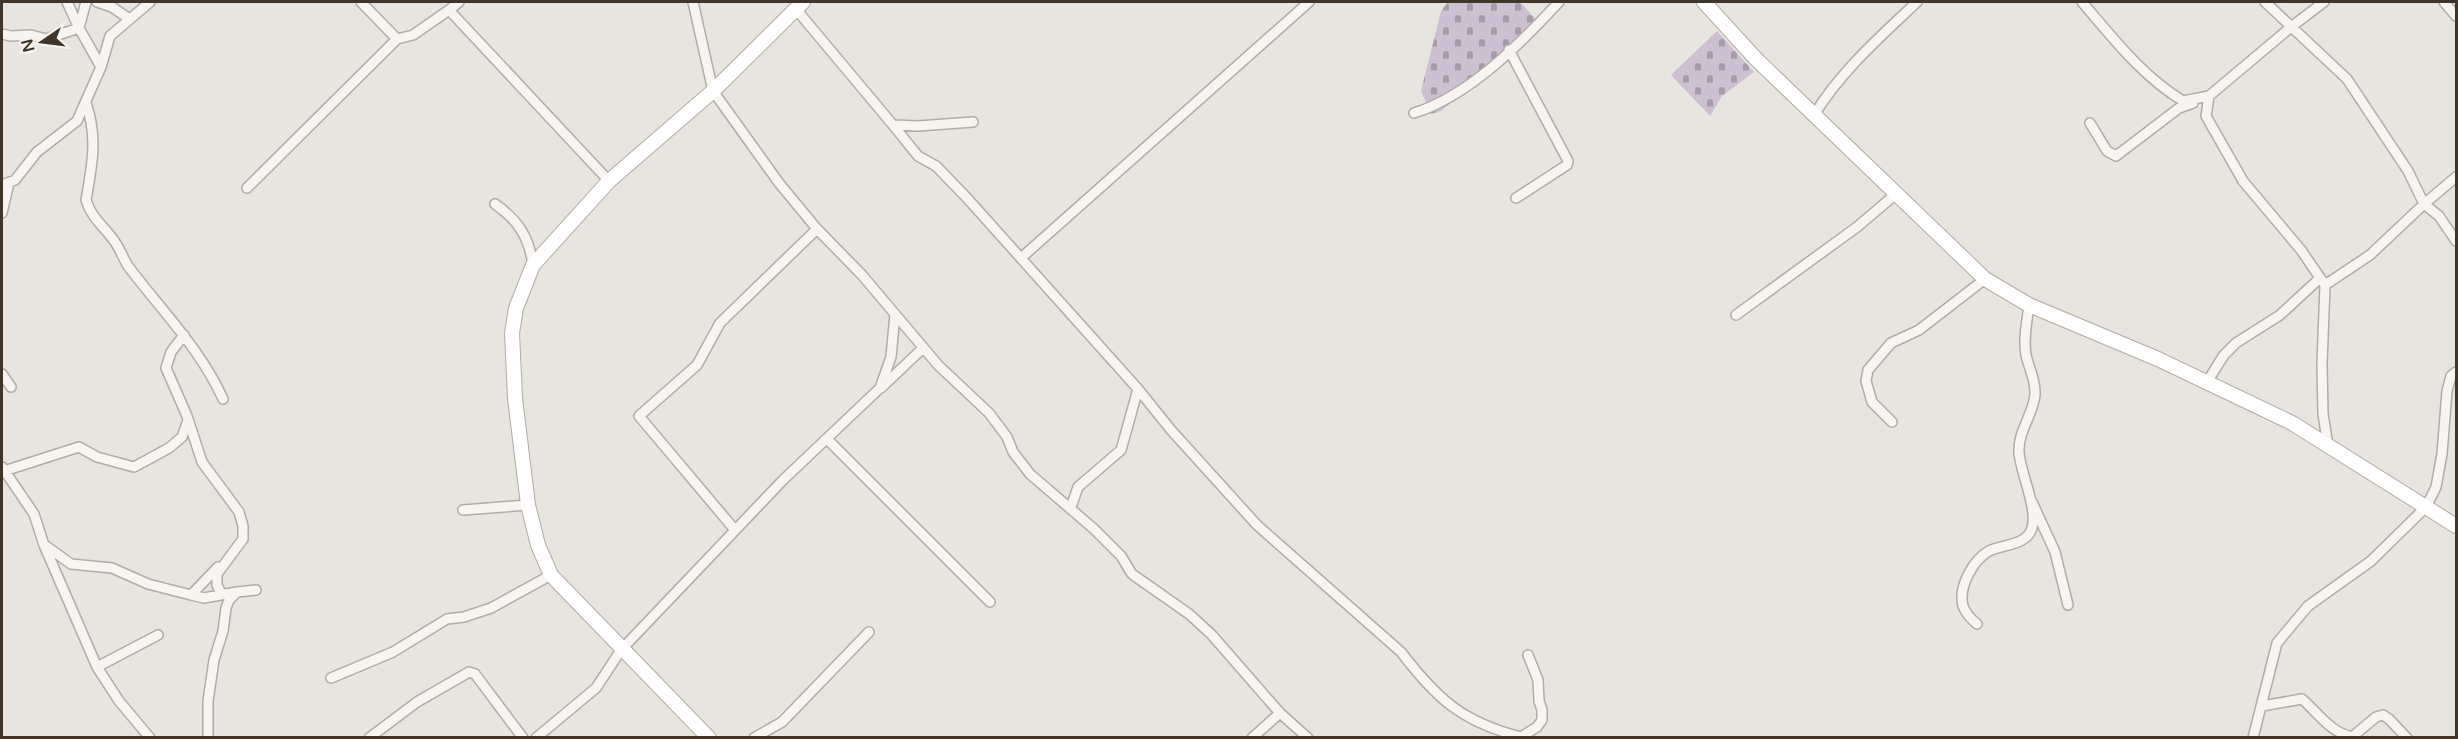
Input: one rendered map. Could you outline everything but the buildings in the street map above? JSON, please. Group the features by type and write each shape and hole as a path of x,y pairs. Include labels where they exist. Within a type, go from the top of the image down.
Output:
{"main road":[{"path":"1704,2 1756,59 1985,279 2029,305 2114,339 2292,423 2457,526"},
{"path":"709,738 621,650 551,575 538,545 528,505 517,419 512,333 516,308 533,265 609,181 713,91 799,5"}],"street":[{"path":"67,2 101,67"},
{"path":"79,28 86,2"},
{"path":"97,2 112,7 128,18"},
{"path":"2,213 5,184 15,180 37,152 77,121 101,67 110,36 128,18 150,2"},
{"path":"361,2 397,39"},
{"path":"247,188 397,39 413,35 459,2"},
{"path":"693,2 713,91 779,183 923,348 989,413 1007,437 1013,452 1030,474 1071,507 1121,556 1132,573 1189,614 1211,634 1280,712 1308,738"},
{"path":"1021,258 1309,2"},
{"path":"1414,113 1433,107 1457,93 1509,50 1559,2"},
{"path":"1814,114 1827,94 1857,60 1917,2"},
{"path":"2082,2 2140,68 2161,88 2183,101 2209,96"},
{"path":"2265,2 2347,79 2408,171 2424,204 2439,216 2457,241"},
{"path":"2090,123 2107,151 2116,156 2179,108 2209,96 2324,2"},
{"path":"2444,2 2457,16"},
{"path":"799,5 912,150 936,166 1021,258 1257,525 1401,652 1419,676 1446,704 1474,721 1521,737 1537,728 1542,720 1542,710 1538,680 1528,655"},
{"path":"449,10 609,181"},
{"path":"2,34 31,35 46,39 79,28"},
{"path":"1509,50 1569,161 1567,165 1516,198"},
{"path":"2209,96 2206,116 2243,181 2301,250 2322,282 2323,414 2328,446"},
{"path":"86,103 92,120 94,149 86,200 88,206 95,220 114,242 127,265 184,334 213,376 223,399"},
{"path":"893,125 927,126 973,122"},
{"path":"2207,382 2224,355 2236,343 2280,315 2322,282 2370,255 2424,204 2457,177"},
{"path":"1736,315 1857,226 1897,193"},
{"path":"495,204 519,225 528,242 533,265"},
{"path":"735,530 639,416 698,365 720,323 818,229"},
{"path":"1892,422 1872,402 1866,381 1868,370 1891,343 1919,330 1985,279"},
{"path":"1977,624 1964,607 1962,598 1966,578 1981,556 1991,550 2024,539 2032,528 2031,500 2019,455 2019,440 2033,405 2035,392 2034,376 2026,358 2025,344 2029,305"},
{"path":"880,388 891,357 895,314"},
{"path":"184,334 171,352 166,368 188,420 202,462 238,513 243,526 243,539 222,565 191,595"},
{"path":"536,738 596,688 610,670 621,650 783,480 923,348"},
{"path":"2253,738 2277,643 2308,606 2371,561 2426,507 2436,487 2442,454 2447,391 2451,376 2457,372"},
{"path":"2,374 11,387"},
{"path":"1071,507 1078,487 1121,450 1138,389"},
{"path":"150,738 119,701 97,667 44,545 34,514 3,469 79,447 97,457 134,467 169,448 182,437 188,420"},
{"path":"828,440 990,602"},
{"path":"2031,500 2055,552 2068,604"},
{"path":"463,510 528,505"},
{"path":"44,545 71,564 112,568 148,584 204,598 256,590"},
{"path":"222,565 217,574 217,585 222,595"},
{"path":"331,678 393,652 447,619 464,617 491,608 551,575"},
{"path":"208,738 207,701 214,660 223,631 226,608 229,600 237,592"},
{"path":"754,738 782,722 869,632"},
{"path":"97,667 158,634"},
{"path":"369,738 417,702 469,672 475,674 523,738"},
{"path":"2262,706 2302,699 2313,712 2340,734 2352,737 2376,717 2383,715 2390,719 2407,738"},
{"path":"1252,738 1280,712"}],"green space":[{"path":"1448,2 1520,2 1540,24 1441,111 1431,114 1421,91 1441,11"},
{"path":"1717,31 1754,72 1722,96 1710,116 1671,75"}]}
